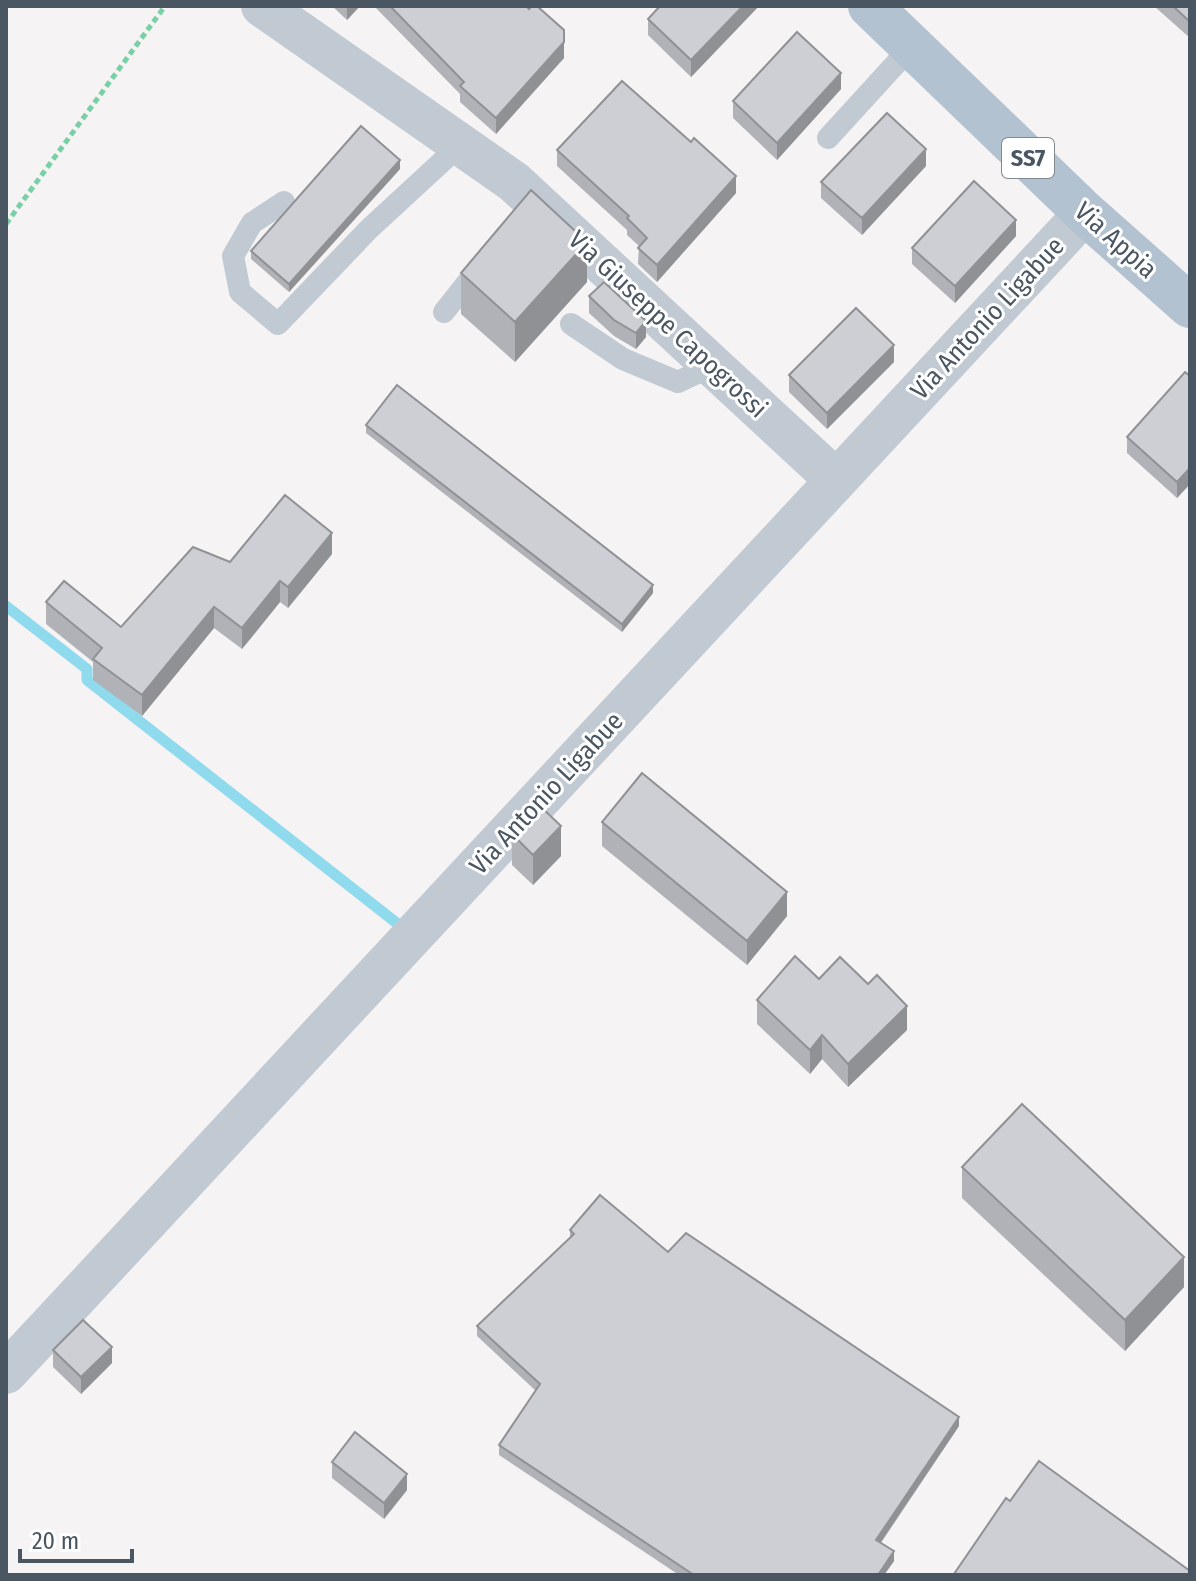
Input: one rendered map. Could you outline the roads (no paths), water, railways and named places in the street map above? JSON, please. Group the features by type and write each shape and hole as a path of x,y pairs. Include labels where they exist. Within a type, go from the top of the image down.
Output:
{"main road":[{"name":"Via Appia","path":"870,6 1085,213 1190,306"}],"street":[{"name":"Via Giuseppe Capogrossi","path":"262,6 514,182 526,210 709,362 836,480"},
{"name":"Via Antonio Ligabue","path":"6,1373 1085,213"}],"lane":[{"path":"828,138 912,46"},
{"path":"284,202 252,223 233,256 240,292 278,324 369,229 446,158 457,142"},
{"path":"444,312 489,255"},
{"path":"571,324 623,359 678,382 703,370 709,362"}],"waterway":[{"path":"6,606 87,669 87,680 403,928"}]}
